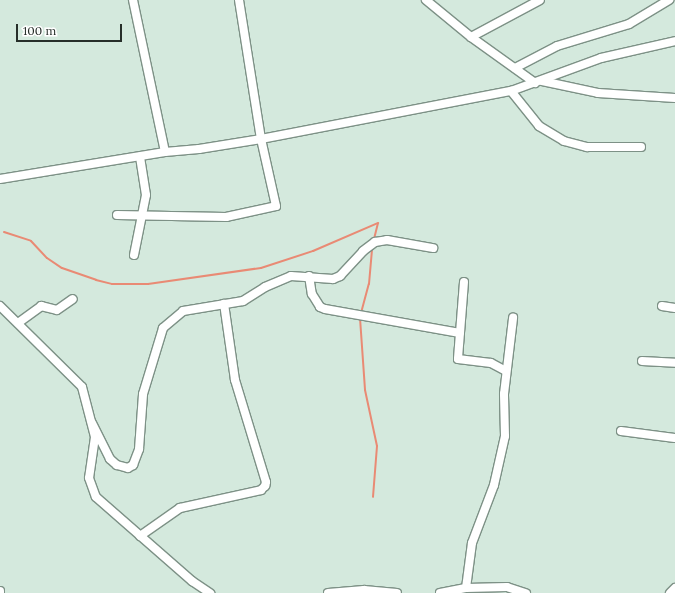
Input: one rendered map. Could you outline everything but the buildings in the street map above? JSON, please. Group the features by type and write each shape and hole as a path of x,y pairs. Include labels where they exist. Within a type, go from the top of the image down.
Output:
{"street":[{"path":"134,0 165,152"},
{"path":"117,216 226,217 274,208 277,203 261,139 238,0"},
{"path":"426,0 471,37 515,68 538,82 598,93 675,98"},
{"path":"471,37 540,0"},
{"path":"515,68 557,46 628,24 669,0"},
{"path":"0,179 165,152 199,149 261,139 511,91 600,58 675,41"},
{"path":"511,91 539,126 564,141 587,147 641,147"},
{"path":"134,254 146,195 140,156"},
{"path":"92,423 116,465 128,468 133,465 139,449 143,394 163,328 183,311 243,301 282,279 309,276 325,279 340,276 369,246 382,240 433,248"},
{"path":"309,276 312,294 320,307 325,309 460,333"},
{"path":"464,282 458,359 491,363 506,371"},
{"path":"18,323 42,306 57,310 73,299"},
{"path":"140,536 180,508 261,490 265,486 266,482 235,380 224,304"},
{"path":"0,306 78,381 85,394 92,423 95,445 89,478 92,492 192,581 210,593"},
{"path":"662,306 675,308"},
{"path":"466,588 472,543 494,485 505,436 504,394 513,318"},
{"path":"642,361 675,363"},
{"path":"621,431 675,438"},
{"path":"440,593 466,588 507,587 526,593"},
{"path":"670,593 675,588"},
{"path":"329,593 397,593"}],"waterway":[{"path":"4,232 31,241 47,258 62,268 112,284 148,284 261,268 313,251 378,223"},
{"path":"374,239 378,223"},
{"path":"361,313 369,284 372,247"},
{"path":"360,318 365,390 377,446 373,497"}]}
